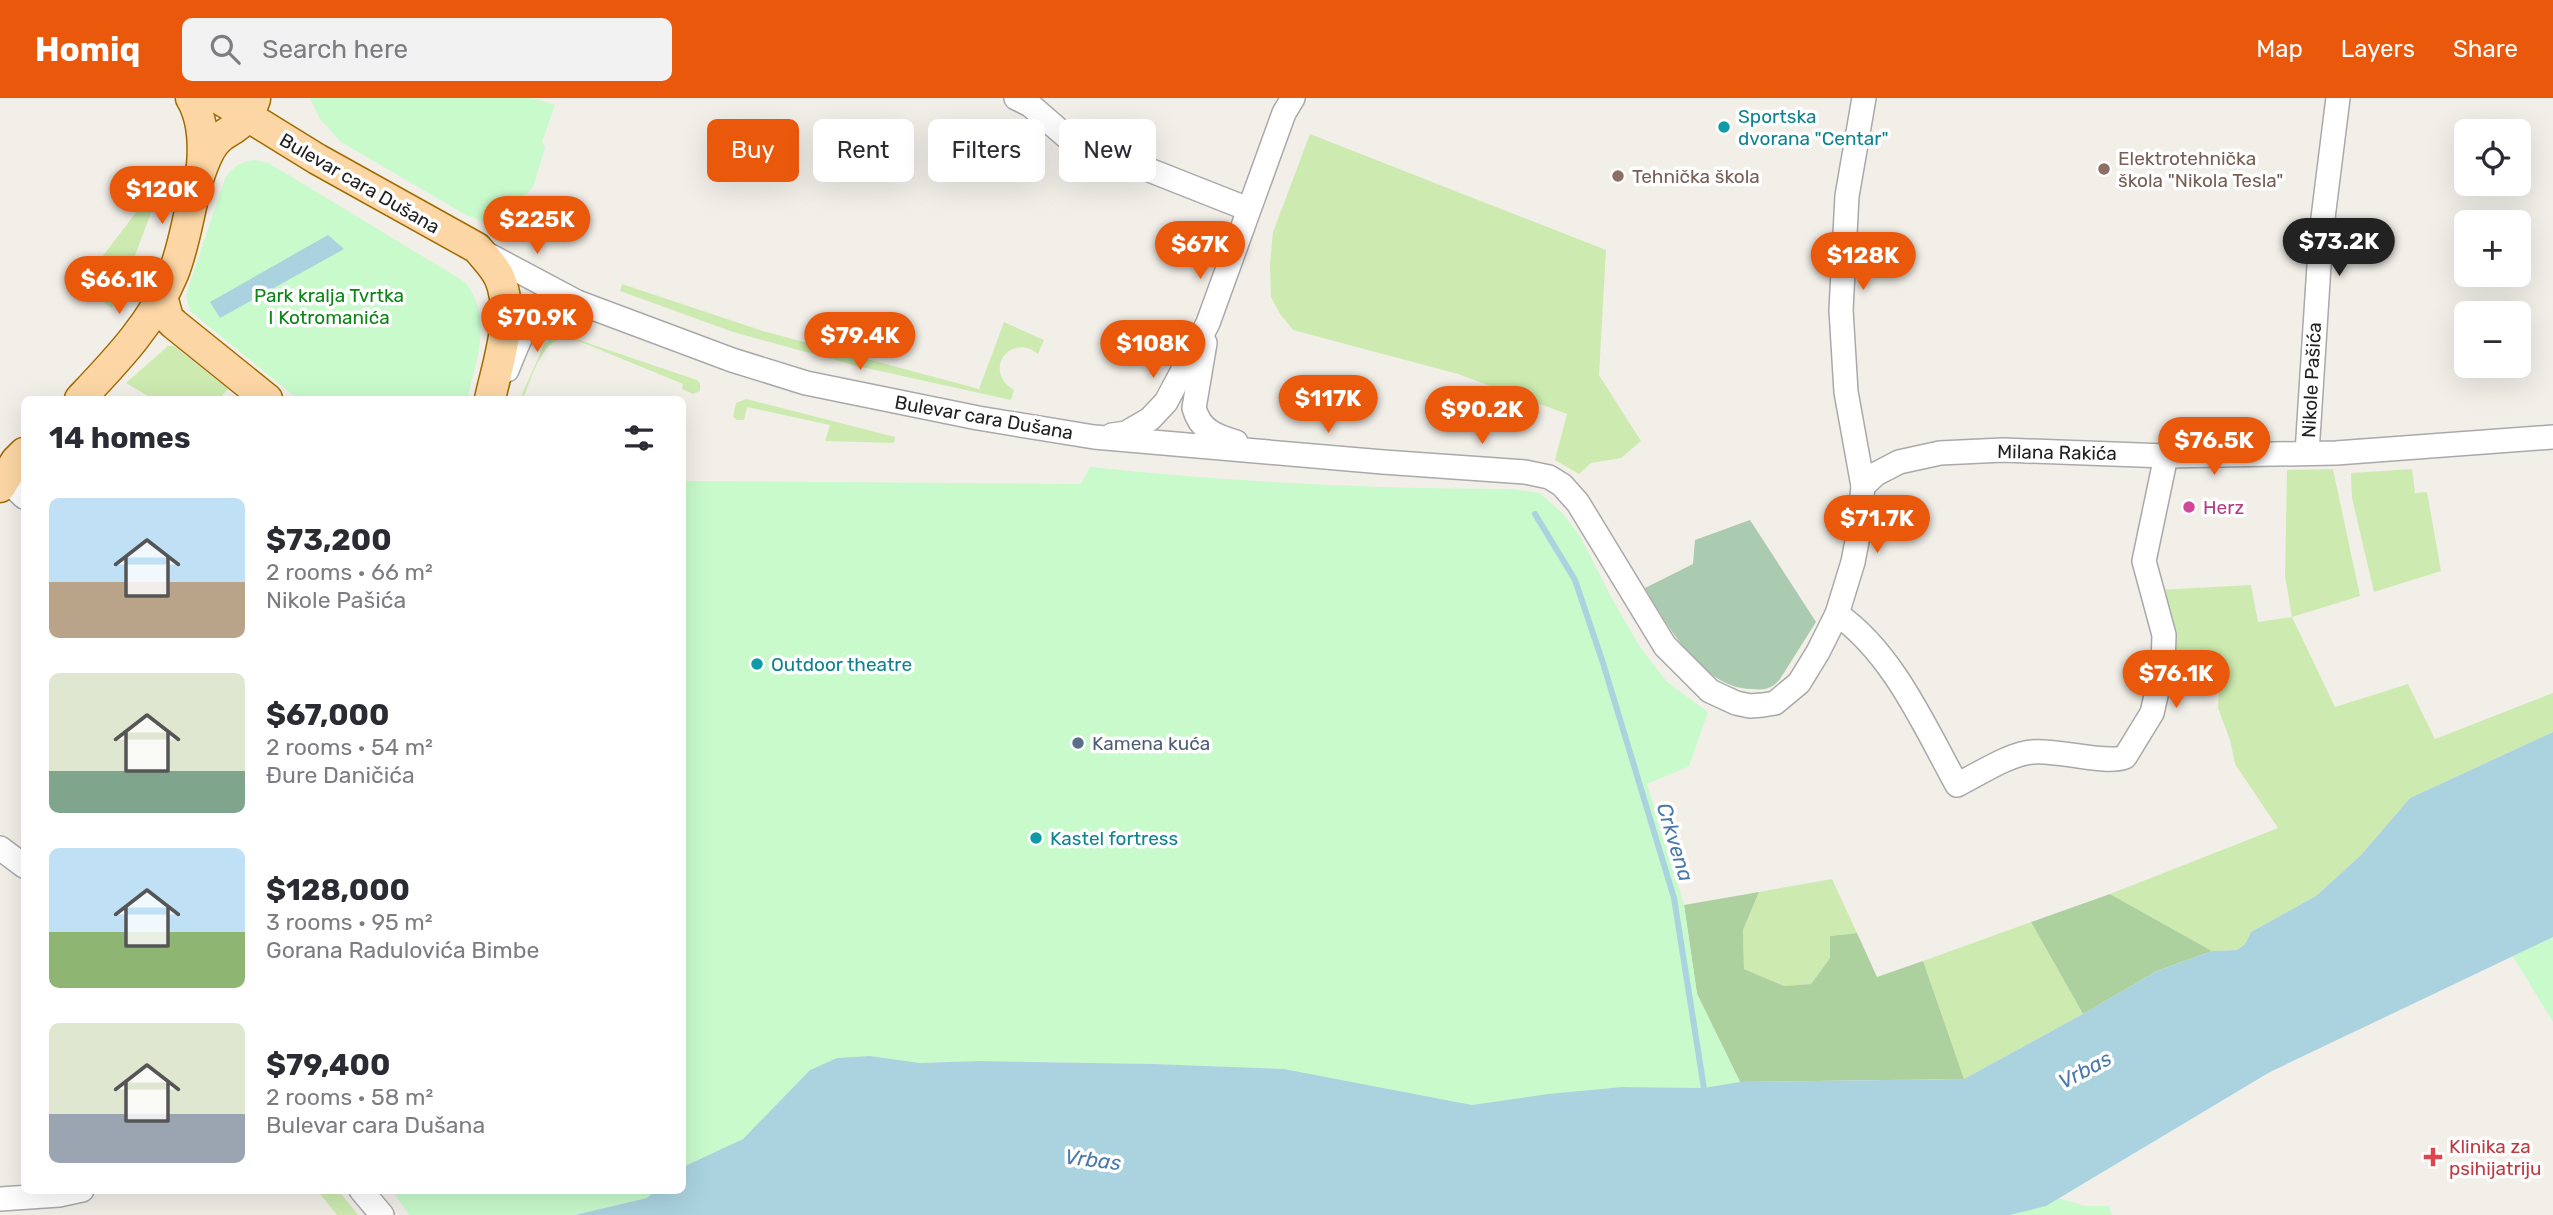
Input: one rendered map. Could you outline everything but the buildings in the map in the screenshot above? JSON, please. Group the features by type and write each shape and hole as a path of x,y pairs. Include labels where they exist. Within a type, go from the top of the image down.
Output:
{"main road":[{"path":"191,98 199,113 202,170"},
{"name":"Bulevar cara Dušana","path":"218,98 252,108 362,185 477,248"},
{"path":"82,396 142,327 162,296 173,274 202,170 213,144 240,126 252,108"},
{"path":"477,248 499,278 505,306 502,345 493,396"},
{"path":"162,296 168,318 181,331 263,396"},
{"path":"113,363 152,338 181,331"}],"street":[{"path":"1016,98 1030,105 1068,138 1085,147 1248,209"},
{"path":"1094,437 1126,433 1158,412 1167,402 1208,323 1284,113 1293,98"},
{"name":"Bulevar cara Dušana","path":"477,248 577,302 732,360 806,383 978,418 1094,437 1525,472 1549,477 1562,485 1578,503 1664,646 1710,691 1750,706 1775,703 1788,695 1799,683 1837,614 1853,562 1863,486 1846,392 1840,310 1847,196 1864,98"},
{"name":"Nikole Pašića","path":"2307,453 2321,234 2338,98"},
{"path":"493,396 519,340 531,321 549,308 577,302"},
{"path":"1208,323 1194,408 1197,418 1210,433 1269,452"},
{"name":"Milana Rakića","path":"1863,486 1876,474 1899,462 1940,453 2003,450 2166,456 2307,453 2553,437"},
{"path":"1837,614 1875,649 1893,673 1957,785 2027,752 2058,752 2120,759 2125,757 2152,713 2164,652 2164,635 2144,561 2166,456"},
{"path":"0,848 21,864"},
{"path":"0,1199 59,1205 76,1194"},
{"path":"365,1194 383,1215"},
{"path":"372,1194 383,1215"}],"green space":[{"path":"310,98 533,98 555,105 542,142 545,147 533,188 501,214 484,222 466,215 341,142 320,119"},
{"path":"1310,134 1606,250 1599,375 1641,441 1621,458 1591,463 1579,474 1555,460 1567,414 1458,374 1293,330 1271,297 1270,263 1273,232"},
{"name":"Park kralja Tvrtka I Kotromanića","path":"255,160 268,163 465,282 474,295 481,324 478,354 468,396 294,396 190,311 186,295 225,178 231,170"},
{"path":"151,193 156,199 125,283 121,282 112,308 79,287"},
{"path":"622,284 763,331 979,389 1004,322 1044,340 1038,354 1028,348 1019,347 1004,356 1000,372 1004,382 1014,390 1011,400 857,366 733,332 620,291"},
{"path":"567,336 697,380 700,383 700,391 693,394 682,389 683,384 581,342 564,339 552,343 546,349 524,396 521,396 544,345 549,340"},
{"path":"168,346 174,346 228,389 222,396 148,396 126,383"},
{"path":"746,399 895,437 894,443 825,441 830,425 747,407 744,420 737,420 733,417 736,403"},
{"path":"1090,467 1300,484 1511,489 1540,493 1564,515 1580,536 1640,647 1667,682 1708,712 1689,766 1647,784 1684,905 1697,994 1740,1082 1703,1088 1622,1087 1472,1105 1284,1069 979,1061 920,1063 870,1056 837,1058 810,1070 743,1139 686,1166 686,481 1081,484"},
{"path":"2333,469 2360,596 2292,617 2285,576 2287,470"},
{"path":"2412,469 2415,493 2427,492 2441,571 2374,592 2352,498 2351,473"},
{"path":"1750,520 1816,622 1780,679 1764,689 1733,686 1702,666 1675,636 1645,588 1693,564 1695,540"},
{"path":"2251,585 2258,622 2292,617 2335,707 2408,684 2435,739 2553,693 2553,732 2410,798 2361,855 2316,896 2251,932 2245,944 2237,950 2212,951 2110,894 2278,828 2235,764 2230,740 2218,708 2219,685 2204,657 2173,653 2156,590"},
{"path":"1832,879 1857,933 1830,936 1830,958 1811,984 1784,986 1744,969 1743,930 1759,892"},
{"path":"1759,892 1743,930 1744,969 1784,986 1811,984 1830,958 1830,936 1857,933 1877,977 1923,961 1964,1079 1740,1082 1697,994 1684,905"},
{"path":"2110,894 2212,951 2157,971 2083,1014 2031,922"},
{"path":"2031,922 2083,1014 1964,1079 1923,961"},
{"path":"2553,937 2553,1022 2512,955"},
{"path":"320,1194 341,1194 358,1215 337,1215"},
{"path":"395,1194 652,1194 647,1198 575,1215 409,1215"},
{"path":"2058,1198 2085,1206 2109,1206 2112,1215 2010,1215 2045,1206"}],"water":[{"path":"328,235 344,249 220,318 210,302"},
{"name":"Vrbas","path":"2553,732 2553,937 2270,1072 2046,1206 2010,1215 575,1215 647,1198 652,1194 686,1194 686,1166 743,1139 810,1070 837,1058 870,1056 920,1063 979,1061 1284,1069 1472,1105 1622,1087 1703,1088 1740,1082 1964,1079 2157,971 2212,951 2237,950 2245,944 2251,932 2316,896 2361,855 2410,798"}],"waterway":[{"name":"Crkvena","path":"1535,514 1575,580 1674,898 1705,1095"}],"place":[{"name":"Sportska dvorana \"Centar\"","path":"1724,127"},
{"name":"Elektrotehnička škola \"Nikola Tesla\"","path":"2104,169"},
{"name":"Tehnička škola","path":"1618,176"},
{"name":"Herz","path":"2189,507"},
{"name":"Outdoor theatre","path":"757,664"},
{"name":"Kamena kuća","path":"1078,743"},
{"name":"Kastel fortress","path":"1036,838"},
{"name":"Klinika za psihijatriju","path":"2433,1157"}]}
